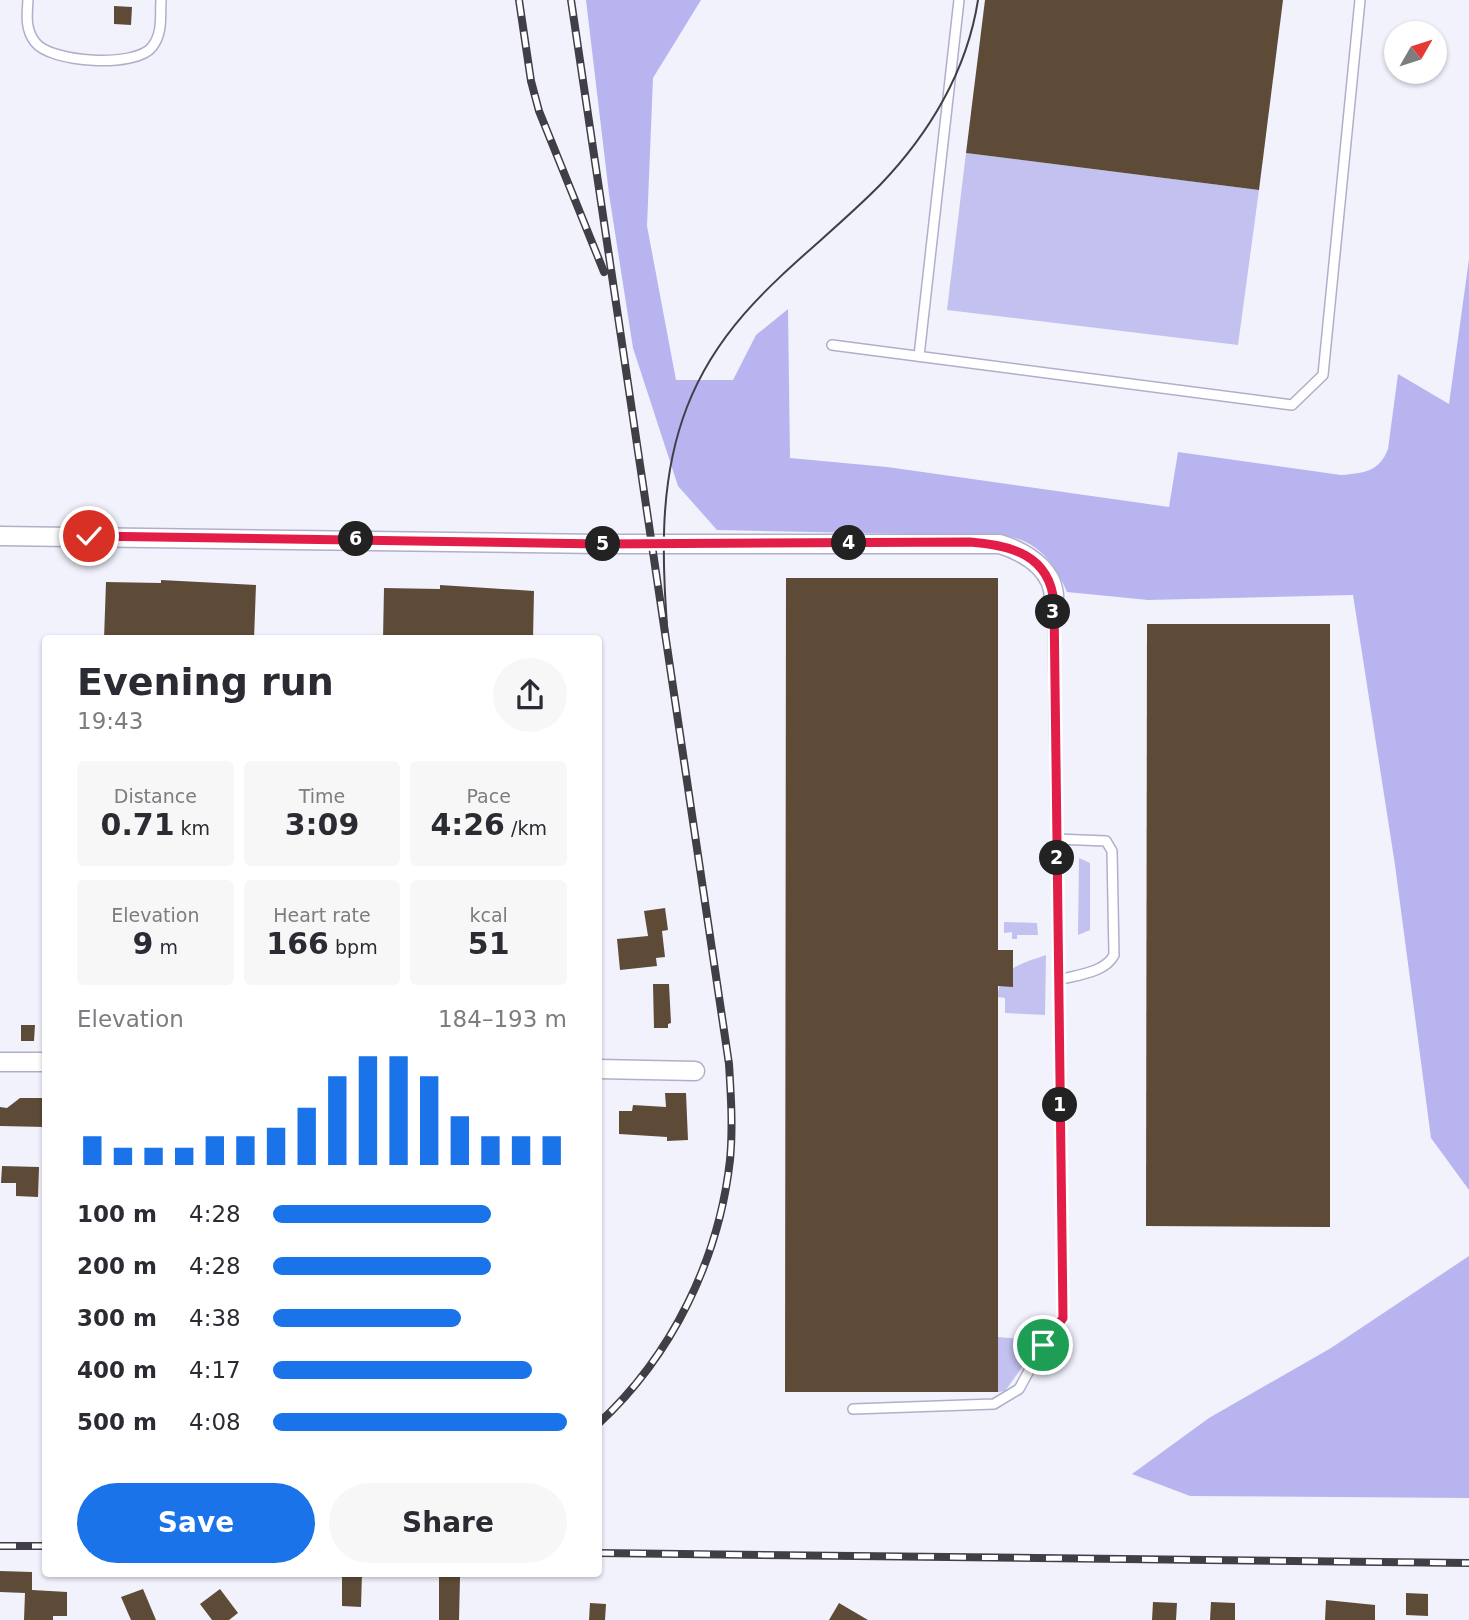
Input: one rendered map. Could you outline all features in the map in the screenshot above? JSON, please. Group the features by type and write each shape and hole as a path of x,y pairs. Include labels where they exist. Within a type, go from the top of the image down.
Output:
{"street":[{"path":"0,536 600,544 1000,544 1020,550 1041,566 1053,591 1053,608"},
{"path":"0,1062 42,1062"},
{"path":"602,1069 695,1071"}],"lane":[{"path":"28,0 27,24 35,42 46,52 81,59 133,59 150,50 160,35 161,0"},
{"path":"919,356 959,0"},
{"path":"832,345 1292,405 1323,375 1360,0"},
{"path":"853,1409 994,1404 1019,1389 1043,1345 1063,1318 1053,608"},
{"path":"1056,839 1106,841 1112,850 1112,959 1092,971 1058,980"}],"shaded area":[{"path":"586,0 701,0 653,78 647,226 676,380 733,380 756,335 788,309 790,458 887,467 1169,507 1178,452 1341,475 1364,472 1375,467 1388,449 1398,374 1449,404 1469,259 1469,1190 1431,1138 1395,865 1353,595 1148,600 1067,592 1057,572 1037,549 1007,536 717,530 678,486 633,348 609,194"},
{"path":"966,153 1259,190 1238,345 947,310"},
{"path":"1079,858 1090,863 1090,930 1078,935"},
{"path":"1004,922 1037,923 1038,935 1017,935 1017,939 1012,939 1012,932 1004,933"},
{"path":"1046,955 1045,1015 1005,1013 1005,998 998,997 1002,979 1013,968"},
{"path":"1469,1256 1469,1498 1190,1496 1132,1474 1209,1418 1331,1348"},
{"path":"998,1337 1034,1340 1038,1345 1005,1391 998,1392"}],"building":[{"path":"985,0 1283,0 1259,190 966,153"},
{"path":"114,6 132,7 131,25 114,24"},
{"path":"786,578 998,578 998,950 1013,950 1013,987 998,986 998,1392 785,1392"},
{"path":"161,580 256,585 254,635 104,635 106,582 161,583"},
{"path":"440,585 534,591 533,635 383,635 384,588 440,589"},
{"path":"1147,624 1330,624 1330,1227 1146,1226"},
{"path":"665,908 668,930 662,931 665,957 656,958 657,966 620,970 617,939 648,936 644,911"},
{"path":"653,984 669,984 671,1023 668,1028 654,1028"},
{"path":"21,1025 35,1025 34,1041 21,1041"},
{"path":"665,1093 686,1093 688,1140 667,1141 667,1137 619,1134 619,1111 632,1111 633,1105 666,1107"},
{"path":"20,1098 42,1098 42,1127 0,1126 0,1107 7,1108"},
{"path":"2,1166 39,1167 38,1197 16,1196 16,1183 1,1183"},
{"path":"0,1571 32,1572 32,1590 67,1592 67,1616 53,1616 53,1620 24,1620 25,1593 0,1592"},
{"path":"342,1577 362,1577 361,1607 342,1606"},
{"path":"439,1577 460,1577 459,1620 439,1620"},
{"path":"143,1589 156,1620 131,1620 121,1597"},
{"path":"220,1589 238,1613 229,1620 212,1620 200,1604"},
{"path":"1406,1593 1428,1594 1428,1616 1406,1615"},
{"path":"1326,1600 1375,1605 1375,1620 1325,1620"},
{"path":"1153,1602 1177,1603 1176,1620 1152,1620"},
{"path":"1211,1602 1235,1603 1235,1620 1210,1620"},
{"path":"590,1603 606,1604 605,1620 589,1620"},
{"path":"839,1603 868,1620 829,1620"}],"tram line":[{"path":"669,654 664,560 666,498 677,437 687,407 704,371 723,340 746,312 880,185 914,145 930,123 955,76 973,26 978,0"}],"railway":[{"path":"519,0 531,81 539,111 604,272"},
{"path":"571,0 729,1064 731,1112 730,1160 724,1197 703,1269 688,1304 669,1337 648,1368 602,1420"},
{"path":"0,1546 42,1546"},
{"path":"602,1553 1469,1563"}],"route":[{"path":"89,536 600,544 970,542 1000,544 1020,550 1031,557 1048,577 1054,603 1063,1318 1043,1345"}]}
